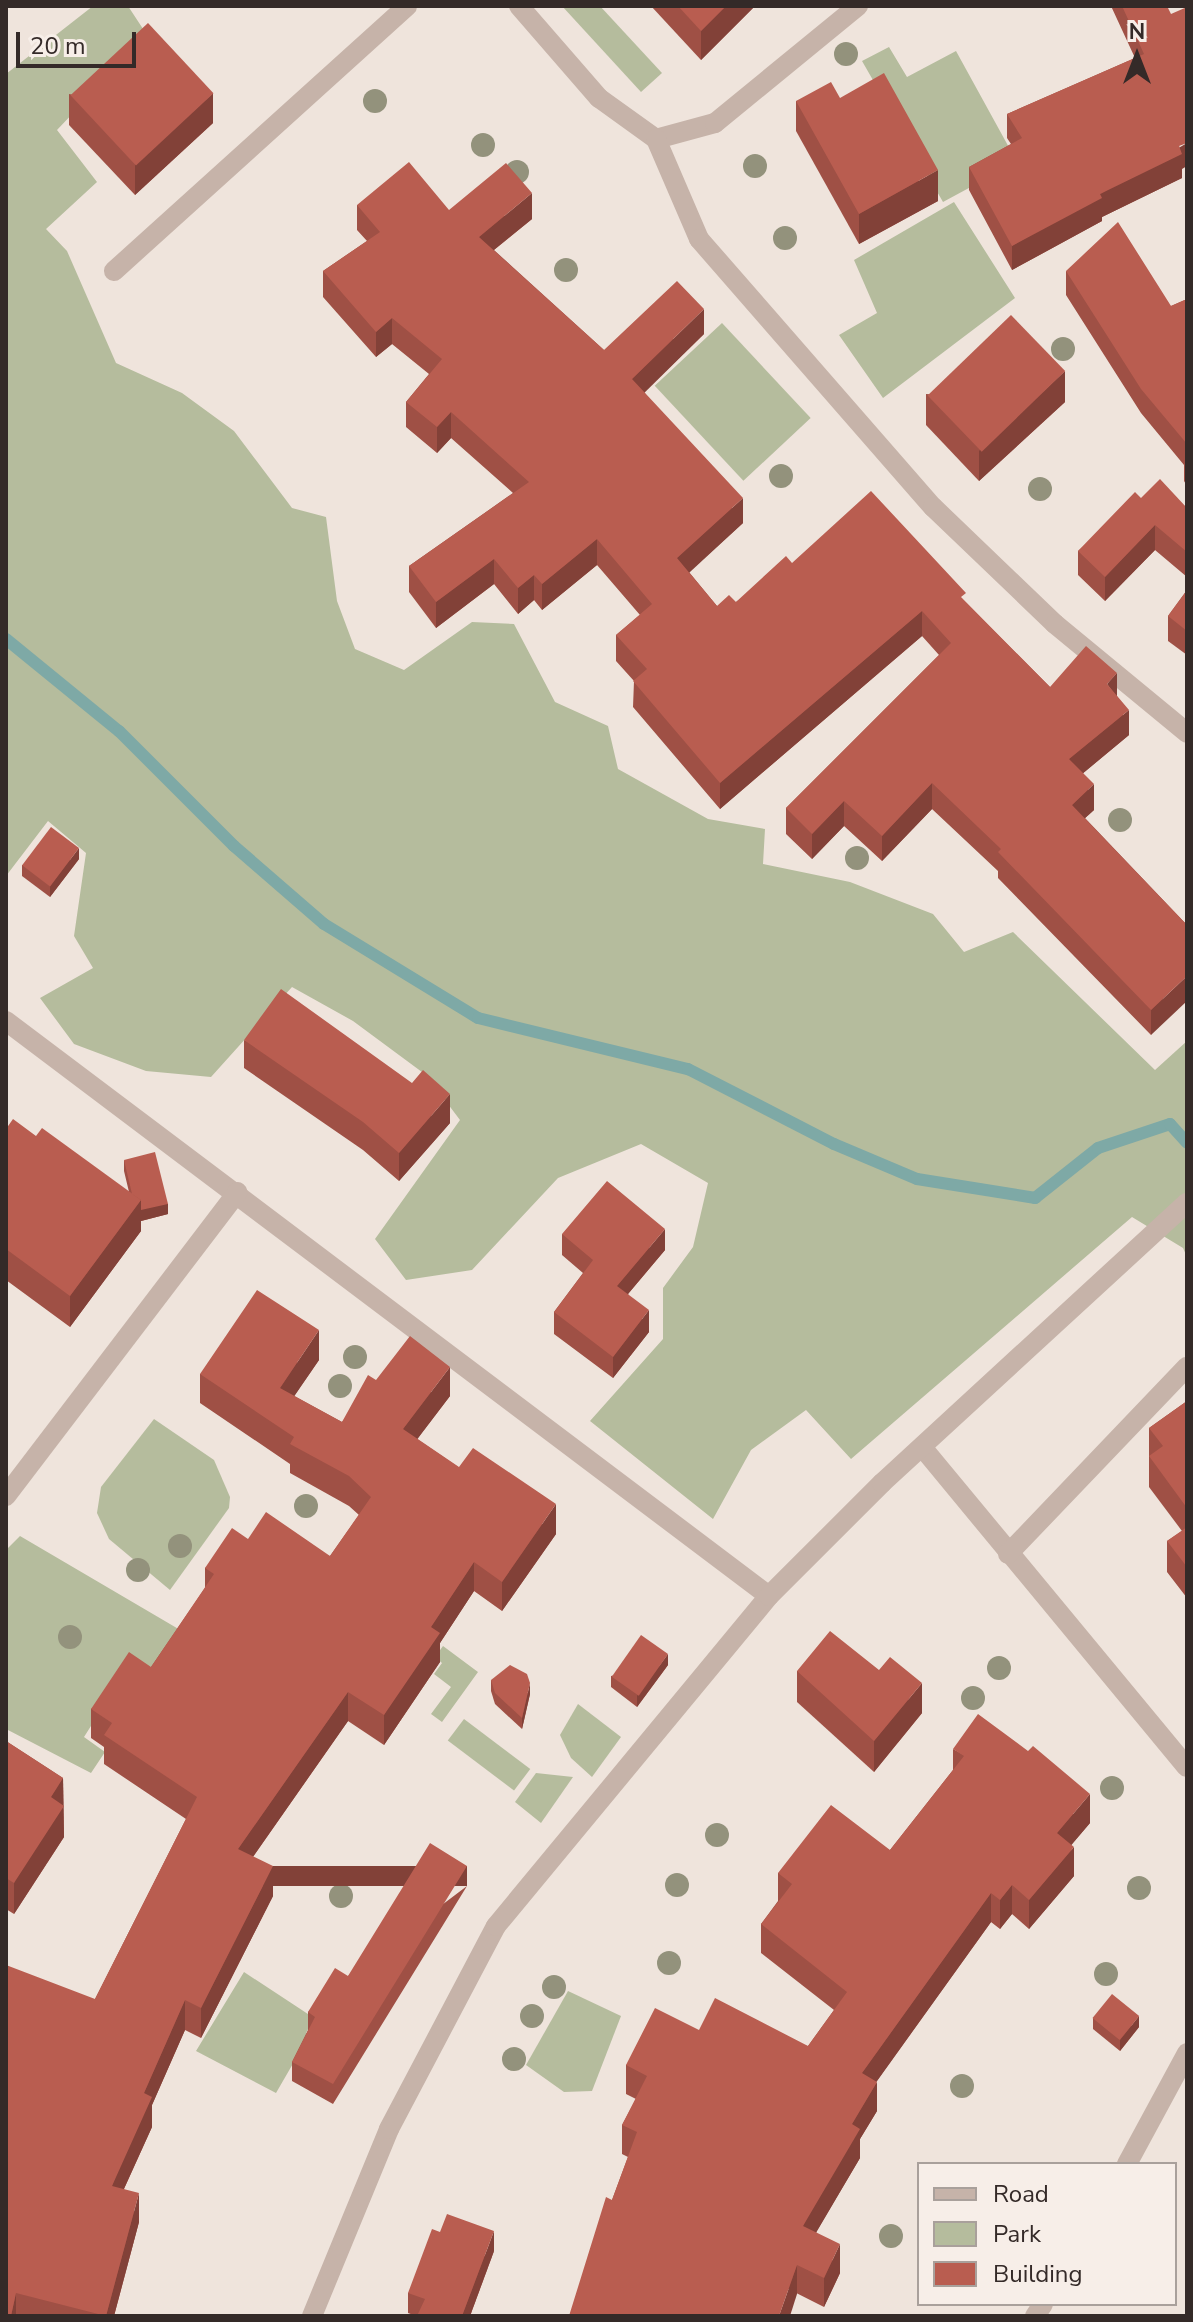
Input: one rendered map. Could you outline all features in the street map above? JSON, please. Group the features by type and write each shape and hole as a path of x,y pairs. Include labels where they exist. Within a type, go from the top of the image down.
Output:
{"street":[{"path":"114,271 407,6"},
{"path":"519,6 599,98 656,139 699,239 933,507 1055,624 1187,733"},
{"path":"656,139 715,123 858,6"},
{"path":"6,1021 238,1192 769,1596"},
{"path":"6,1496 238,1192"},
{"path":"312,2316 389,2129 496,1926 769,1596 922,1447 1187,1203"},
{"path":"1008,1554 1187,1367"},
{"path":"922,1447 1187,1767"},
{"path":"1128,2162 1187,2053"}],"green space":[{"path":"93,6 128,6 147,35 57,130 97,182 46,229 67,251 116,363 182,393 234,431 292,508 326,517 337,601 355,649 404,670 472,622 514,624 555,702 608,726 618,769 708,819 765,829 763,864 850,882 933,914 964,952 1013,932 1155,1070 1187,1041 1187,1257 1183,1248 1132,1217 851,1459 806,1410 751,1450 713,1519 590,1421 663,1339 663,1288 693,1247 708,1183 641,1144 558,1178 472,1270 406,1280 375,1239 460,1120 426,1075 353,1021 292,987 211,1077 146,1071 74,1044 40,998 93,968 74,936 86,853 48,821 6,876 6,74"},
{"path":"562,6 600,6 662,73 641,92"},
{"path":"889,47 907,77 956,51 1017,162 943,202 862,61"},
{"path":"954,202 1015,298 883,398 839,335 877,313 854,260"},
{"path":"722,323 811,418 743,481 655,386"},
{"path":"154,1419 214,1460 230,1497 229,1508 170,1590 109,1539 97,1513 101,1487"},
{"path":"20,1536 187,1634 149,1692 122,1677 84,1737 105,1752 91,1773 6,1729 6,1550"},
{"path":"443,1646 478,1672 442,1722 431,1714 451,1687 434,1674 442,1663 435,1657"},
{"path":"578,1704 621,1737 592,1777 571,1758 560,1735"},
{"path":"464,1719 530,1769 514,1791 448,1741"},
{"path":"536,1773 573,1777 541,1823 515,1802"},
{"path":"244,1972 314,2018 306,2033 325,2046 298,2055 276,2093 196,2051"},
{"path":"568,1991 621,2016 592,2091 564,2092 526,2065"}],"building":[{"path":"678,6 726,6 701,31"},
{"path":"1122,6 1167,6 1171,14 1187,7 1187,143 1179,146 1182,154 1100,194 1102,198 1012,246 969,167 1022,138 1007,114 1144,54"},
{"path":"148,23 213,93 136,166 70,95"},
{"path":"884,73 938,170 859,214 796,101 831,82 840,98"},
{"path":"409,162 449,210 506,163 532,193 479,237 604,350 677,281 704,309 632,379 743,498 677,558 717,606 729,595 736,602 786,556 792,563 871,491 966,593 961,597 1050,687 1086,646 1117,673 1107,684 1129,710 1069,759 1094,784 1072,805 1187,925 1187,976 1151,1010 998,852 1001,849 932,783 882,836 844,801 812,834 786,808 951,643 922,611 720,783 633,681 647,669 616,635 652,604 597,539 542,584 534,575 518,588 494,559 436,602 409,566 529,482 451,412 437,427 406,402 442,359 392,318 376,332 323,271 380,232 357,205"},
{"path":"1118,222 1171,306 1187,299 1187,444 1141,389 1066,271"},
{"path":"1011,315 1065,371 982,452 928,396"},
{"path":"1160,479 1187,508 1187,552 1155,525 1105,577 1078,551 1135,492 1141,498"},
{"path":"1187,590 1187,631 1168,616"},
{"path":"51,827 79,848 50,886 22,865"},
{"path":"281,989 412,1083 423,1070 450,1094 399,1153 363,1122 244,1040"},
{"path":"13,1119 36,1136 42,1128 141,1200 70,1296 6,1249 6,1129"},
{"path":"155,1152 168,1204 141,1210 141,1200 132,1194 124,1160"},
{"path":"607,1181 665,1229 617,1286 649,1310 613,1357 554,1312 593,1260 562,1234"},
{"path":"257,1290 319,1330 280,1388 342,1422 368,1375 376,1380 410,1336 450,1367 403,1429 459,1467 473,1448 556,1504 502,1582 474,1562 431,1627 440,1633 384,1715 348,1692 238,1849 273,1866 201,2008 185,2000 144,2093 152,2097 112,2186 139,2193 106,2316 16,2293 11,2316 6,2316 6,1965 95,1999 197,1797 104,1735 112,1723 91,1709 129,1652 151,1667 214,1574 205,1568 232,1528 248,1539 266,1512 330,1556 371,1497 349,1476 290,1444 294,1437 200,1374"},
{"path":"1187,1401 1187,1508 1149,1456 1163,1446 1149,1428"},
{"path":"1187,1527 1187,1567 1167,1541"},
{"path":"830,1631 879,1670 890,1657 922,1683 874,1741 797,1671"},
{"path":"641,1635 668,1654 639,1696 612,1677"},
{"path":"510,1665 527,1674 530,1683 522,1718 495,1693 491,1680"},
{"path":"978,1714 1028,1751 1033,1746 1090,1794 1057,1833 1074,1847 1029,1900 1012,1885 1000,1900 991,1893 862,2073 877,2082 852,2124 860,2129 803,2226 840,2244 824,2278 797,2265 779,2316 569,2316 606,2197 612,2200 637,2132 622,2125 647,2076 626,2065 655,2008 699,2030 715,1998 808,2046 847,1992 761,1924 792,1884 778,1873 831,1805 890,1850 964,1756 953,1749"},
{"path":"6,1741 63,1778 51,1797 64,1806 14,1883 6,1878"},
{"path":"430,1843 467,1866 333,2084 292,2062 315,2017 308,2012 335,1968 348,1976"},
{"path":"1112,1994 1139,2016 1120,2040 1092,2018"},
{"path":"447,2214 494,2231 462,2316 417,2316 425,2299 408,2293 432,2229 440,2232"}],"waterway":[{"path":"6,639 119,731 234,846 324,924 478,1018 688,1069 834,1144 917,1179 1035,1198 1098,1148 1170,1124 1187,1143"}]}
